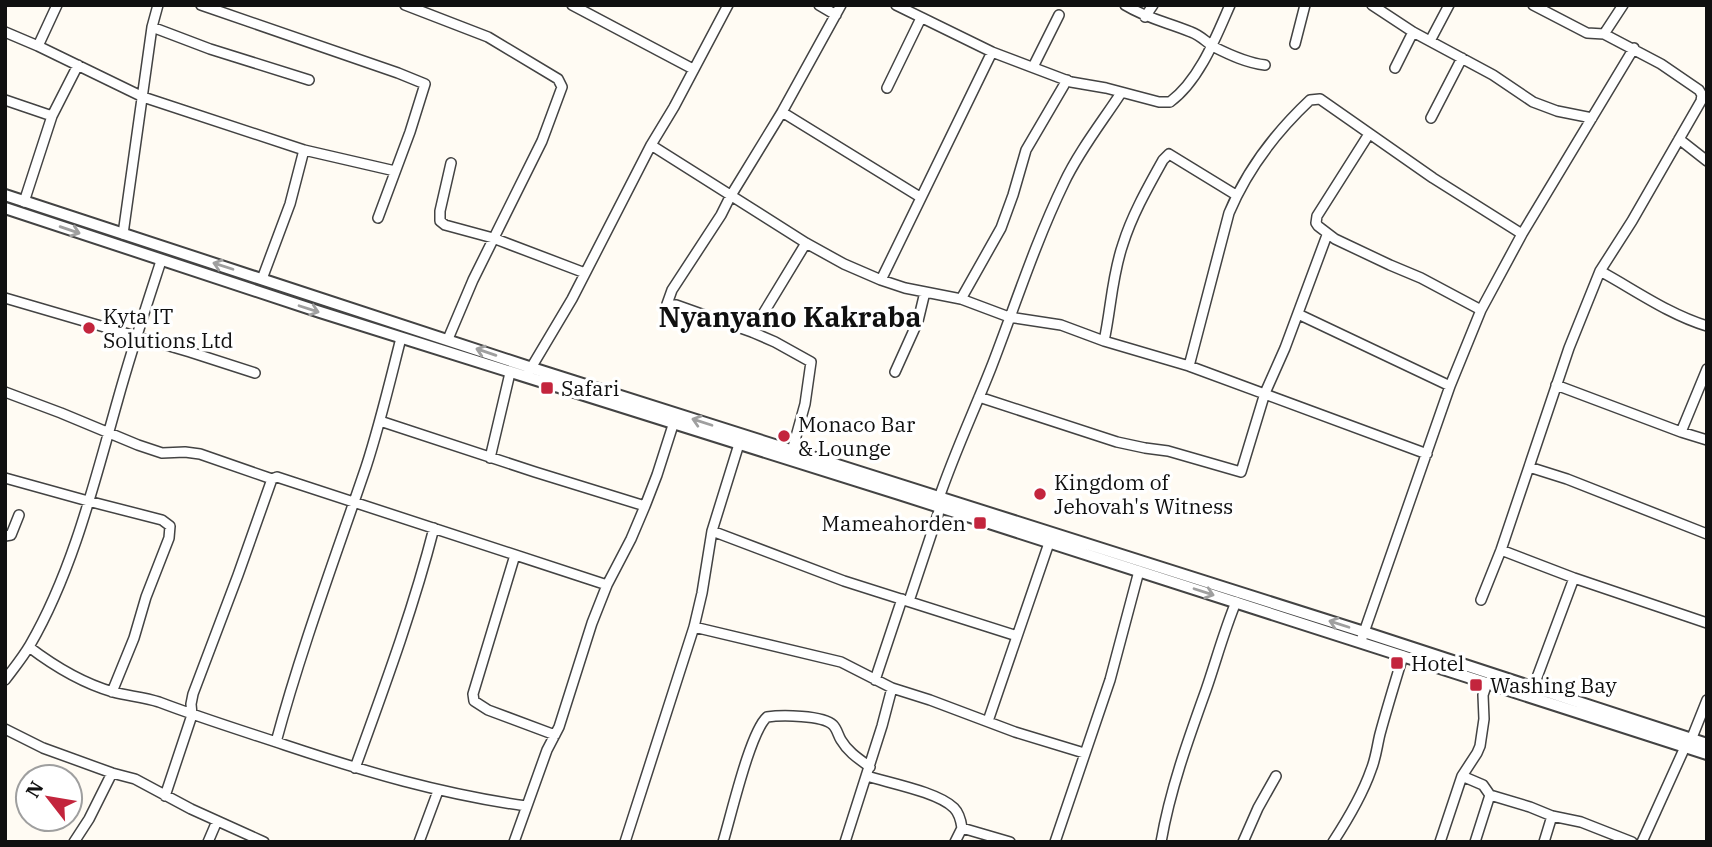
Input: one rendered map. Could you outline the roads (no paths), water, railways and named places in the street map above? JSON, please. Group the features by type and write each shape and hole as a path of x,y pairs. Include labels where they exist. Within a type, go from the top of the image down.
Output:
{"street":[{"path":"38,46 57,5"},
{"path":"123,234 152,27 158,5"},
{"path":"201,5 425,84 411,132 378,218"},
{"path":"405,5 488,37 558,79 562,87 542,141 473,280 449,340"},
{"path":"572,5 693,69"},
{"path":"529,373 729,5"},
{"path":"819,5 836,15"},
{"path":"792,451 805,404 811,362 752,332 667,304 672,290 721,215 782,112 841,5"},
{"path":"896,5 992,52 1067,80 1159,102 1170,102 1177,97 1192,78 1230,5"},
{"path":"1125,5 1145,17 1200,36 1211,45 1243,60 1265,65"},
{"path":"1145,17 1153,5"},
{"path":"1295,44 1305,5"},
{"path":"1373,5 1413,32 1493,75 1533,102 1557,111 1592,118"},
{"path":"1430,41 1450,5"},
{"path":"1481,600 1501,550 1569,348 1600,271 1679,139 1702,95 1689,81 1634,48 1604,34 1587,33 1533,5"},
{"path":"1604,34 1623,5"},
{"path":"1033,67 1059,15"},
{"path":"887,88 922,18"},
{"path":"152,27 210,49 309,79"},
{"path":"5,32 144,97 304,150 395,171"},
{"path":"1395,68 1413,32"},
{"path":"1362,637 1450,386 1480,310 1522,234 1634,48"},
{"path":"881,280 992,52"},
{"path":"1431,118 1462,58"},
{"path":"24,202 52,116 78,65"},
{"path":"961,299 1004,221 1026,150 1067,80"},
{"path":"875,680 1033,254 1073,165 1121,93"},
{"path":"1189,366 1236,195 1266,148 1310,100 1321,99 1433,178 1522,234"},
{"path":"5,100 52,116"},
{"path":"782,112 920,197"},
{"path":"1369,134 1316,219 1318,226 1328,235 1421,278 1480,310"},
{"path":"1679,139 1707,161"},
{"path":"651,145 806,243 881,280 961,299 1009,317 1061,325 1104,341 1189,366 1427,454"},
{"path":"262,279 290,204 304,150"},
{"path":"1104,341 1123,244 1163,160 1169,154 1236,195"},
{"path":"451,163 440,221 453,228 494,238 585,273"},
{"path":"5,195 449,340 529,373 673,425 940,503 1362,637 1533,688 1688,743 1707,754"},
{"path":"5,208 510,373 529,373 792,451 1049,543 1236,603 1362,637 1403,656 1615,726 1688,743 1707,744"},
{"path":"978,397 1117,442 1168,451 1241,472 1265,393 1328,235"},
{"path":"752,332 806,243"},
{"path":"5,680 29,647 56,592 88,502 161,261"},
{"path":"1600,271 1667,310 1707,326"},
{"path":"895,372 918,321 925,292"},
{"path":"5,298 255,373"},
{"path":"1298,314 1450,386"},
{"path":"276,742 287,700 380,421 401,338"},
{"path":"1681,432 1707,369"},
{"path":"491,458 510,373"},
{"path":"1556,385 1707,440"},
{"path":"5,392 162,453 200,454 607,584"},
{"path":"380,421 645,506"},
{"path":"514,842 547,750 562,717 592,623 607,584 645,506 673,425"},
{"path":"625,842 694,627 712,531 739,444"},
{"path":"1529,467 1560,476 1707,534"},
{"path":"5,478 162,520 170,526 169,538 112,692"},
{"path":"165,796 192,715 193,694 272,479"},
{"path":"5,536 11,535 19,515"},
{"path":"355,768 406,626 434,528"},
{"path":"712,531 806,568 1017,636"},
{"path":"988,721 1049,543"},
{"path":"1501,550 1707,623"},
{"path":"515,555 473,694 474,701 488,710 555,735"},
{"path":"1055,842 1110,680 1139,571"},
{"path":"1533,688 1574,578"},
{"path":"1161,842 1188,739 1236,603"},
{"path":"694,627 841,662 892,688 1014,732 1084,753"},
{"path":"29,647 53,665 112,692 155,701 355,768 438,791 526,806"},
{"path":"1333,842 1371,772 1403,656"},
{"path":"1440,842 1461,776 1480,746 1484,719 1483,695 1487,683"},
{"path":"845,842 892,688"},
{"path":"1642,842 1707,700"},
{"path":"723,842 751,747 763,720 776,716 796,716 830,723 847,749 868,771 952,806 957,811 962,828 955,842"},
{"path":"5,729 43,748 135,779 165,796 264,842"},
{"path":"74,842 89,819 111,773"},
{"path":"1243,842 1276,776"},
{"path":"1461,776 1483,785 1490,794 1552,816 1581,822 1632,842"},
{"path":"419,842 438,791"},
{"path":"1475,842 1490,794"},
{"path":"1544,842 1552,816"},
{"path":"208,842 217,821"},
{"path":"962,828 1010,842"}],"place":[{"name":"Kyta IT Solutions Ltd","path":"89,328"},
{"name":"Safari","path":"547,388"},
{"name":"Monaco Bar & Lounge","path":"784,436"},
{"name":"Kingdom of Jehovah's Witness","path":"1040,494"},
{"name":"Mameahorden","path":"980,523"},
{"name":"Hotel","path":"1397,663"},
{"name":"Washing Bay","path":"1476,685"}],"district":[{"name":"Nyanyano Kakraba","path":"790,316"}]}
